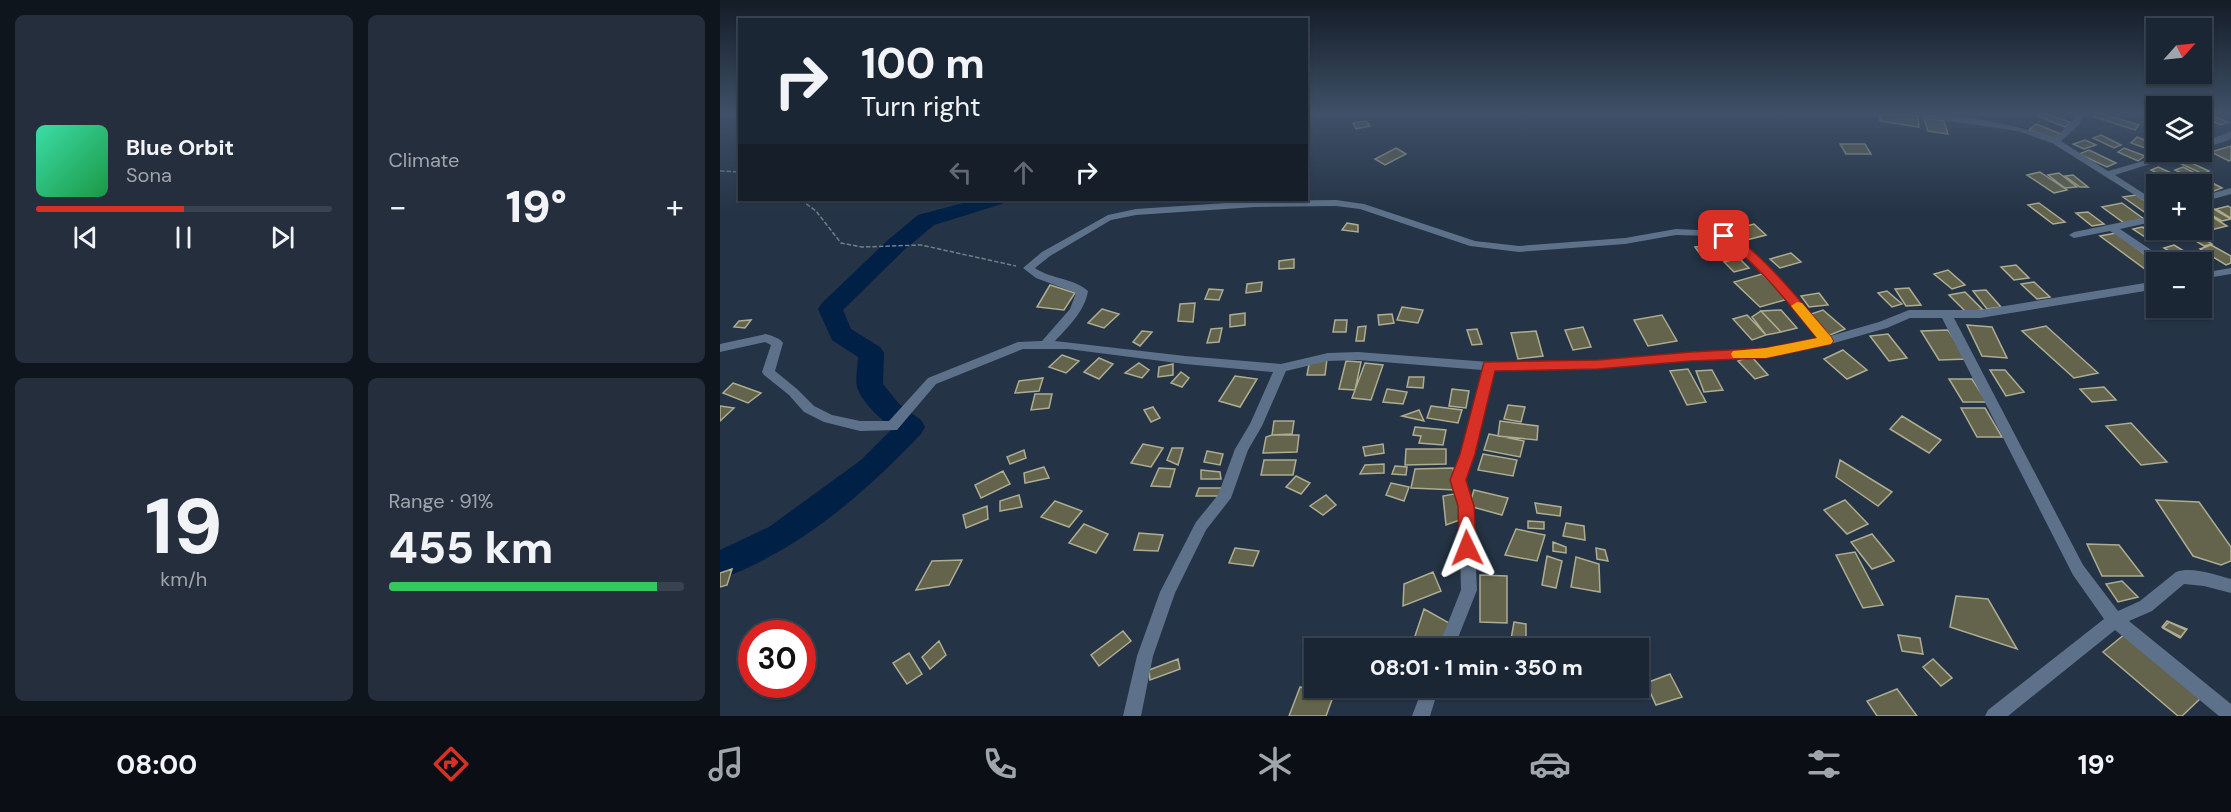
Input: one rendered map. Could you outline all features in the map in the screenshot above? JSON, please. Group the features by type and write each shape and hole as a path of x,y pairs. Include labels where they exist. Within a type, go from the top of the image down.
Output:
{"street":[{"path":"2065,147 2146,199"},
{"path":"2108,174 2149,162"},
{"path":"2212,196 2231,191"},
{"path":"1047,344 1078,306 1083,298 1082,291 1071,285 1033,273 1028,268 1046,254 1108,218 1136,212 1255,204 1336,203 1361,206 1474,244 1519,249 1624,241 1676,232 1714,233 1739,244 1786,293 1827,341"},
{"path":"2074,236 2146,220"},
{"path":"2113,228 2148,252"},
{"path":"2212,274 2231,271"},
{"path":"720,348 766,338 777,343 768,372 793,392 809,409 829,419 860,426 892,426 932,381 1022,345 1047,344 1185,360 1281,368 1328,357 1358,356 1489,366 1598,364 1691,356 1766,353 1827,341 1883,325 1908,314 1980,314 2146,287"},
{"path":"1946,314 2078,570 2096,597 2115,620 2231,715"},
{"path":"1450,638 1469,590 1466,506 1458,480 1468,454 1489,366"},
{"path":"1132,716 1145,656 1168,592 1201,526 1224,498 1242,449 1256,426 1281,368"},
{"path":"1994,716 2115,620 2146,606 2181,577 2204,579 2231,586"},
{"path":"1421,716 1427,698"}],"path":[{"path":"720,171 738,172"},
{"path":"802,201 816,211 841,243 862,247 921,245 963,256 1028,268"}],"building":[{"path":"1842,147 1867,147 1871,154 1846,154"},
{"path":"2231,147 2231,160 2212,152"},
{"path":"1396,148 1406,154 1385,165 1375,159"},
{"path":"2124,148 2145,156 2138,161 2118,152"},
{"path":"2089,150 2116,163 2107,167 2079,154"},
{"path":"2177,162 2190,162 2209,171 2203,174"},
{"path":"2158,167 2174,174 2159,174 2151,170"},
{"path":"2183,167 2197,174 2183,174 2175,170"},
{"path":"2040,172 2067,190 2054,193 2027,175"},
{"path":"2059,173 2077,187 2065,188 2048,175"},
{"path":"2073,175 2088,187 2080,187 2065,176"},
{"path":"2212,183 2222,188 2214,191"},
{"path":"2136,195 2146,202 2146,213 2123,197"},
{"path":"2039,203 2065,222 2053,224 2028,205"},
{"path":"2122,203 2144,219 2124,223 2102,207"},
{"path":"2228,206 2231,208 2231,218 2216,209"},
{"path":"2212,208 2231,219 2222,221 2212,216"},
{"path":"2088,212 2104,224 2092,226 2076,213"},
{"path":"2212,217 2227,226 2212,230"},
{"path":"1347,223 1358,225 1358,232 1342,230"},
{"path":"1754,224 1766,235 1747,240 1735,229"},
{"path":"2142,227 2146,230 2146,238 2133,229"},
{"path":"2116,233 2146,255 2146,270 2100,236"},
{"path":"2194,240 2205,240 2212,244 2204,246"},
{"path":"1723,243 1731,253 1703,258 1695,247"},
{"path":"2174,245 2185,252 2171,252 2164,248"},
{"path":"2211,245 2231,256 2231,263 2226,265 2212,256 2212,252 2200,249"},
{"path":"1791,253 1801,262 1780,268 1770,259"},
{"path":"1739,258 1749,268 1734,272 1724,262"},
{"path":"1294,259 1294,268 1279,269 1279,261"},
{"path":"2016,265 2029,278 2014,280 2001,267"},
{"path":"1948,270 1965,285 1952,289 1934,274"},
{"path":"1762,274 1788,299 1760,307 1734,282"},
{"path":"1262,282 1261,291 1246,293 1247,284"},
{"path":"2034,282 2050,297 2037,299 2021,284"},
{"path":"1050,285 1075,293 1064,310 1037,307"},
{"path":"1909,288 1921,305 1906,306 1895,289"},
{"path":"1209,289 1223,290 1219,300 1205,299"},
{"path":"1986,290 2001,307 1987,309 1973,291"},
{"path":"1887,291 1902,304 1892,307 1878,293"},
{"path":"1965,292 1983,310 1966,312 1949,295"},
{"path":"1819,293 1828,305 1809,307 1801,296"},
{"path":"1195,303 1193,322 1178,321 1180,304"},
{"path":"1402,307 1423,310 1418,323 1397,320"},
{"path":"1102,309 1119,314 1104,328 1088,323"},
{"path":"1781,310 1797,328 1781,332 1761,311"},
{"path":"1823,310 1845,329 1830,335 1808,315"},
{"path":"1761,311 1781,332 1766,335 1752,317"},
{"path":"1245,313 1245,325 1230,327 1230,315"},
{"path":"1392,314 1394,323 1379,325 1378,315"},
{"path":"1662,315 1677,341 1648,346 1634,320"},
{"path":"1747,315 1766,335 1752,340 1733,319"},
{"path":"751,320 745,328 734,327 739,321"},
{"path":"1335,320 1347,320 1346,332 1333,332"},
{"path":"1967,325 1992,327 2007,358 1982,356"},
{"path":"1366,326 1364,341 1356,341 1358,327"},
{"path":"2046,326 2098,373 2074,378 2022,331"},
{"path":"1583,327 1591,347 1573,350 1565,330"},
{"path":"1222,328 1219,342 1207,343 1211,329"},
{"path":"1477,329 1482,344 1472,345 1467,330"},
{"path":"1948,330 1968,359 1939,360 1921,331"},
{"path":"1142,331 1152,332 1140,346 1133,342"},
{"path":"1536,331 1543,356 1518,359 1511,333"},
{"path":"1888,334 1907,358 1889,361 1870,336"},
{"path":"1843,350 1867,370 1847,379 1824,359"},
{"path":"1062,355 1079,361 1066,373 1049,367"},
{"path":"1751,356 1768,375 1755,379 1738,361"},
{"path":"1099,358 1113,364 1099,379 1084,372"},
{"path":"1310,359 1327,359 1325,375 1307,375"},
{"path":"1346,361 1361,362 1355,390 1339,389"},
{"path":"1139,363 1149,370 1142,378 1125,373"},
{"path":"1365,363 1383,365 1371,400 1352,398"},
{"path":"1173,364 1173,375 1158,377 1159,367"},
{"path":"1688,369 1706,402 1687,405 1670,371"},
{"path":"1712,370 1723,390 1704,392 1696,371"},
{"path":"1990,370 2005,370 2024,392 2006,396"},
{"path":"1181,372 1189,378 1182,387 1171,383"},
{"path":"1235,376 1257,379 1240,407 1219,401"},
{"path":"1409,377 1424,377 1423,388 1407,387"},
{"path":"1043,378 1039,391 1015,393 1019,381"},
{"path":"1949,379 1972,379 1987,402 1963,402"},
{"path":"733,383 761,393 748,403 723,393"},
{"path":"2104,387 2116,400 2092,402 2080,389"},
{"path":"1387,389 1407,392 1403,404 1383,402"},
{"path":"1452,389 1469,391 1466,408 1449,406"},
{"path":"1035,394 1052,394 1049,408 1031,410"},
{"path":"1508,405 1525,407 1521,422 1504,419"},
{"path":"720,406 734,408 720,421"},
{"path":"1431,406 1462,410 1458,423 1427,418"},
{"path":"1153,407 1160,418 1151,422 1144,410"},
{"path":"1961,408 1985,408 2002,437 1977,437"},
{"path":"1419,410 1424,421 1402,416"},
{"path":"1902,416 1941,440 1929,453 1890,429"},
{"path":"1274,421 1294,421 1292,434 1272,435"},
{"path":"1500,421 1538,426 1537,440 1498,436"},
{"path":"2131,423 2167,462 2141,465 2106,426"},
{"path":"1415,427 1446,430 1443,445 1419,443 1421,436 1413,435"},
{"path":"1489,434 1524,441 1520,457 1484,450"},
{"path":"1299,435 1297,452 1263,453 1266,437"},
{"path":"1143,444 1163,448 1151,467 1131,463"},
{"path":"1383,444 1384,453 1365,456 1363,447"},
{"path":"1172,448 1183,448 1178,465 1167,460"},
{"path":"1406,449 1446,449 1446,464 1405,465"},
{"path":"1024,450 1026,458 1010,464 1007,457"},
{"path":"1207,451 1223,454 1220,465 1204,462"},
{"path":"1483,454 1517,460 1513,476 1478,470"},
{"path":"1264,460 1296,460 1293,475 1261,475"},
{"path":"1840,460 1892,492 1878,506 1836,477"},
{"path":"1384,464 1384,473 1360,474 1365,465"},
{"path":"1395,466 1407,467 1406,475 1392,474"},
{"path":"1044,467 1049,478 1025,483 1024,473"},
{"path":"1159,468 1175,469 1170,487 1151,486"},
{"path":"1453,468 1457,490 1411,488 1415,469"},
{"path":"1201,470 1220,472 1221,479 1201,479"},
{"path":"1003,471 1010,484 981,498 975,485"},
{"path":"1296,476 1310,483 1301,494 1286,487"},
{"path":"1391,483 1409,487 1404,501 1386,495"},
{"path":"1199,488 1223,488 1224,496 1196,496"},
{"path":"1474,490 1508,498 1502,515 1469,506"},
{"path":"1459,493 1465,518 1446,525 1443,496"},
{"path":"1019,495 1022,507 1000,511 1000,501"},
{"path":"1326,495 1336,505 1323,515 1310,506"},
{"path":"1845,500 1868,524 1847,534 1824,510"},
{"path":"2156,500 2199,502 2231,547 2231,561 2221,565 2193,556"},
{"path":"1055,501 1082,511 1069,527 1041,517"},
{"path":"1535,503 1561,507 1560,516 1537,513"},
{"path":"987,506 988,519 966,528 963,515"},
{"path":"1528,521 1544,522 1544,529 1528,528"},
{"path":"1566,523 1584,526 1585,540 1563,536"},
{"path":"1084,524 1108,534 1096,553 1069,543"},
{"path":"1516,529 1545,535 1537,561 1505,555"},
{"path":"1139,533 1163,535 1158,551 1134,550"},
{"path":"1872,534 1894,561 1872,569 1851,542"},
{"path":"1553,542 1566,547 1566,553 1553,551"},
{"path":"2087,544 2119,545 2143,576 2102,576"},
{"path":"1235,548 1259,551 1253,566 1229,563"},
{"path":"1596,548 1605,550 1608,561 1597,559"},
{"path":"1855,552 1883,605 1863,608 1836,555"},
{"path":"1547,556 1562,561 1556,588 1542,585"},
{"path":"1576,557 1599,564 1600,592 1571,587"},
{"path":"962,560 949,585 916,590 932,561"},
{"path":"732,569 727,585 720,587 720,573"},
{"path":"1433,572 1441,591 1403,606 1404,584"},
{"path":"1480,575 1507,576 1507,623 1480,622"},
{"path":"2122,581 2138,597 2118,602 2106,584"},
{"path":"1956,596 1988,599 2017,649 1950,627"},
{"path":"1424,609 1451,624 1447,638 1414,638"},
{"path":"2167,621 2187,629 2181,637 2162,627"},
{"path":"1514,622 1526,624 1526,638 1511,638"},
{"path":"2169,622 2186,630 2180,638 2163,628"},
{"path":"1123,631 1131,641 1099,666 1091,655"},
{"path":"2125,634 2202,697 2182,716 2178,716 2103,652"},
{"path":"1898,635 1920,638 1923,654 1902,651"},
{"path":"939,641 946,655 930,669 922,657"},
{"path":"909,653 922,674 907,684 893,663"},
{"path":"1178,659 1180,669 1150,680 1149,670"},
{"path":"1933,659 1952,678 1941,686 1923,667"},
{"path":"1670,674 1682,697 1656,705 1649,690 1649,682"},
{"path":"1300,687 1304,688 1304,698 1333,698 1326,716 1289,716"},
{"path":"1897,689 1917,716 1877,716 1867,701"}],"waterway":[{"path":"720,565 780,536 871,468 911,427 889,411 870,386 871,353 841,334 830,309 896,245 926,220 992,201"}],"slow traffic":[{"path":"1738,354 1766,353 1827,341 1797,306"}],"route":[{"path":"1467,548 1466,506 1458,480 1461,467 1468,454 1489,366 1598,364 1691,356 1766,353 1827,341 1786,293 1739,244 1724,236"}]}
